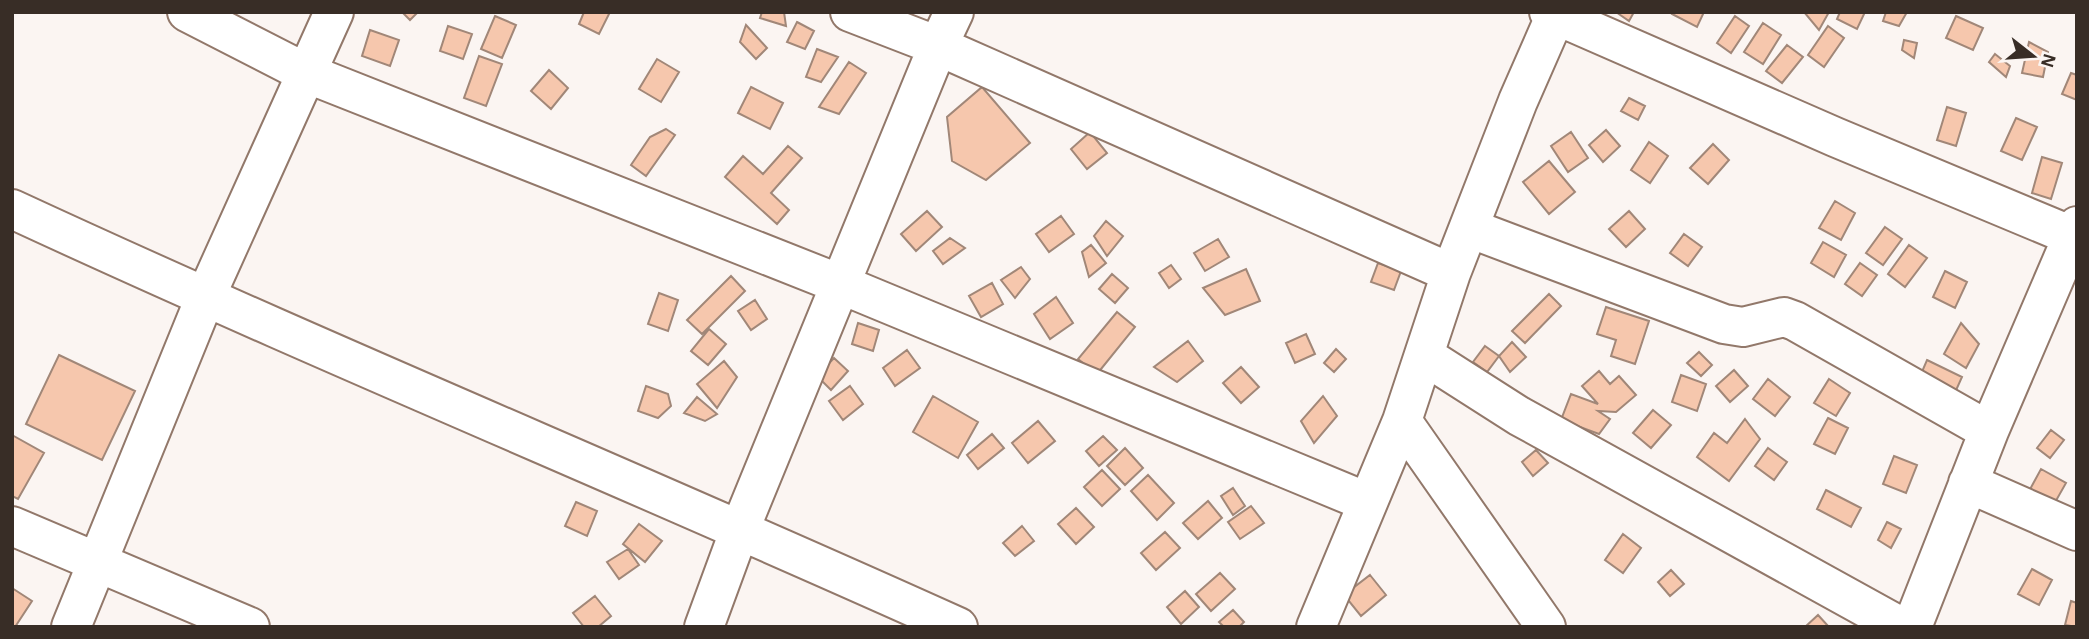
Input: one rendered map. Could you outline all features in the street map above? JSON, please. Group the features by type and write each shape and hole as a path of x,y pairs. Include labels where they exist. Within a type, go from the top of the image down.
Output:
{"street":[{"path":"187,12 306,73 840,284 1367,502"},
{"path":"71,627 205,298 334,12"},
{"path":"850,12 938,46 1451,273"},
{"path":"704,627 740,529 954,12"},
{"path":"1316,627 1402,421 1451,273 1554,13 1835,137 2075,234 1989,432 1912,627"},
{"path":"12,209 205,298 740,529 958,627"},
{"path":"1469,228 1724,324 1743,327 1784,317 1795,321 1989,432"},
{"path":"1425,356 1519,416 1901,627"},
{"path":"1402,421 1546,627"},
{"path":"1968,483 2077,531"},
{"path":"12,526 250,627"}],"building":[{"path":"402,12 418,12 410,20"},
{"path":"584,12 610,12 599,34 579,24"},
{"path":"762,12 784,12 786,26 760,18"},
{"path":"1616,12 1634,12 1629,21"},
{"path":"1704,12 1697,27 1672,14"},
{"path":"1804,12 1829,12 1819,30"},
{"path":"1840,12 1865,12 1857,29 1837,19"},
{"path":"1886,12 1907,12 1899,26 1883,21"},
{"path":"495,16 516,25 502,58 481,49"},
{"path":"1735,16 1749,26 1731,53 1717,43"},
{"path":"1956,16 1983,28 1973,50 1946,38"},
{"path":"797,22 814,31 805,49 787,42"},
{"path":"1763,23 1781,35 1763,64 1744,52"},
{"path":"746,25 767,48 756,59 740,42"},
{"path":"448,26 472,34 463,59 440,51"},
{"path":"1828,26 1844,38 1824,67 1808,55"},
{"path":"370,30 399,40 390,66 362,56"},
{"path":"1904,40 1917,43 1914,58 1902,50"},
{"path":"2029,42 2048,52 2043,77 2022,73"},
{"path":"1787,45 1803,57 1782,83 1766,71"},
{"path":"817,49 838,57 821,82 806,77"},
{"path":"1995,54 2010,66 2006,77 1989,62"},
{"path":"479,56 502,64 486,106 464,98"},
{"path":"657,59 679,72 661,102 639,89"},
{"path":"849,62 866,73 839,114 819,107"},
{"path":"549,70 568,88 551,109 531,91"},
{"path":"2071,73 2077,75 2077,100 2062,94"},
{"path":"751,87 783,103 770,129 738,113"},
{"path":"982,87 1030,143 986,180 952,161 947,117"},
{"path":"1629,98 1645,106 1638,120 1621,111"},
{"path":"1947,107 1966,113 1956,146 1937,140"},
{"path":"2016,118 2037,127 2022,160 2001,151"},
{"path":"666,129 675,135 646,176 631,165 650,137"},
{"path":"1606,130 1620,146 1603,162 1589,145"},
{"path":"1090,132 1107,153 1087,169 1071,149"},
{"path":"1571,132 1588,158 1568,172 1551,146"},
{"path":"1649,142 1668,156 1650,183 1631,170"},
{"path":"1713,144 1729,160 1708,184 1690,168"},
{"path":"788,146 802,158 771,193 789,210 777,224 725,177 743,156 763,174"},
{"path":"2042,157 2062,163 2051,199 2032,193"},
{"path":"1549,161 1575,192 1549,214 1523,182"},
{"path":"1835,201 1855,213 1841,240 1819,228"},
{"path":"927,211 942,227 916,251 901,234"},
{"path":"1629,211 1645,229 1626,247 1609,229"},
{"path":"1061,216 1074,234 1049,252 1036,234"},
{"path":"1106,221 1123,236 1107,256 1094,236"},
{"path":"1885,227 1902,239 1883,265 1866,253"},
{"path":"1684,234 1702,247 1688,266 1670,253"},
{"path":"950,238 965,248 943,264 933,251"},
{"path":"1218,239 1229,257 1205,271 1194,253"},
{"path":"1823,242 1846,255 1834,277 1811,263"},
{"path":"1091,245 1106,263 1089,277 1082,252"},
{"path":"1909,245 1927,258 1905,287 1888,274"},
{"path":"1378,263 1401,271 1394,290 1371,282"},
{"path":"1860,263 1877,275 1862,296 1845,284"},
{"path":"1171,265 1181,279 1169,288 1159,273"},
{"path":"1021,267 1030,279 1015,298 1001,280"},
{"path":"1246,269 1260,301 1225,315 1203,288"},
{"path":"1945,271 1967,282 1955,308 1933,297"},
{"path":"1112,274 1128,288 1115,303 1099,289"},
{"path":"731,276 745,291 702,334 687,320"},
{"path":"992,283 1003,304 981,317 969,296"},
{"path":"659,293 678,300 668,331 648,324"},
{"path":"1549,294 1561,306 1525,343 1512,331"},
{"path":"1056,297 1073,323 1050,339 1034,314"},
{"path":"755,300 767,319 751,330 738,311"},
{"path":"1606,307 1649,321 1635,364 1611,356 1616,340 1597,334"},
{"path":"1117,312 1135,327 1097,374 1078,359"},
{"path":"858,323 879,330 873,351 852,344"},
{"path":"1961,323 1979,344 1966,368 1944,354"},
{"path":"709,329 726,344 708,365 691,351"},
{"path":"1306,334 1315,354 1295,363 1286,343"},
{"path":"1188,341 1203,361 1177,382 1154,367"},
{"path":"1512,342 1526,357 1510,372 1499,356"},
{"path":"1485,346 1499,356 1487,372 1473,362"},
{"path":"1336,349 1346,359 1334,372 1324,363"},
{"path":"907,350 920,368 895,386 883,368"},
{"path":"1699,352 1712,365 1701,376 1687,363"},
{"path":"59,355 135,391 102,460 26,424"},
{"path":"834,358 848,371 831,390 817,376"},
{"path":"1927,360 1962,377 1953,397 1918,381"},
{"path":"724,361 737,377 717,408 697,384"},
{"path":"1241,367 1259,387 1241,403 1223,383"},
{"path":"1734,370 1748,386 1730,402 1716,386"},
{"path":"1599,371 1610,384 1619,376 1636,395 1616,412 1598,411 1610,419 1599,434 1561,420 1571,394 1598,404 1582,386"},
{"path":"1681,375 1706,384 1697,411 1672,402"},
{"path":"1768,379 1790,397 1775,416 1753,399"},
{"path":"1829,379 1850,393 1836,416 1814,403"},
{"path":"646,386 668,394 671,406 658,418 638,411"},
{"path":"850,386 863,404 843,420 829,401"},
{"path":"933,396 978,422 958,458 913,432"},
{"path":"1323,396 1337,416 1314,443 1301,421"},
{"path":"697,397 717,414 705,421 684,413"},
{"path":"1653,410 1671,425 1651,448 1633,433"},
{"path":"1828,418 1848,428 1835,454 1814,444"},
{"path":"1745,419 1760,439 1729,481 1697,457 1714,433 1727,443"},
{"path":"1038,421 1055,441 1028,463 1012,443"},
{"path":"2051,430 2064,440 2050,458 2037,448"},
{"path":"992,434 1004,448 978,469 967,455"},
{"path":"12,435 44,453 18,499 12,496"},
{"path":"1103,436 1117,450 1099,466 1086,451"},
{"path":"1125,448 1143,468 1125,485 1107,466"},
{"path":"1768,448 1787,462 1774,480 1755,466"},
{"path":"1536,450 1548,463 1533,476 1522,462"},
{"path":"1894,456 1917,465 1906,493 1883,484"},
{"path":"2041,469 2066,483 2053,506 2028,493"},
{"path":"1102,470 1120,489 1102,506 1084,487"},
{"path":"1148,475 1174,503 1157,520 1131,491"},
{"path":"1233,488 1245,506 1233,515 1221,496"},
{"path":"1826,490 1861,508 1851,527 1817,509"},
{"path":"1208,501 1222,518 1198,539 1183,523"},
{"path":"576,502 597,511 587,536 565,526"},
{"path":"1251,506 1264,523 1240,539 1228,522"},
{"path":"1076,508 1094,527 1076,544 1058,524"},
{"path":"1887,522 1901,529 1891,548 1878,540"},
{"path":"639,524 662,541 645,562 623,544"},
{"path":"1022,526 1034,541 1015,556 1003,543"},
{"path":"1165,532 1180,548 1156,570 1141,553"},
{"path":"1623,534 1641,548 1623,573 1605,560"},
{"path":"628,549 639,565 619,579 607,562"},
{"path":"2032,569 2052,580 2039,605 2018,594"},
{"path":"1671,570 1684,584 1670,596 1658,582"},
{"path":"1220,573 1235,589 1211,611 1196,594"},
{"path":"1370,575 1386,595 1361,616 1344,595"},
{"path":"12,588 32,601 15,627 12,627"},
{"path":"1185,591 1199,607 1181,624 1167,607"},
{"path":"595,596 611,616 598,627 584,627 573,613"},
{"path":"2071,601 2077,603 2077,627 2065,625"},
{"path":"1233,610 1244,622 1239,627 1224,627 1219,622"},
{"path":"1818,615 1829,627 1805,627"}]}
